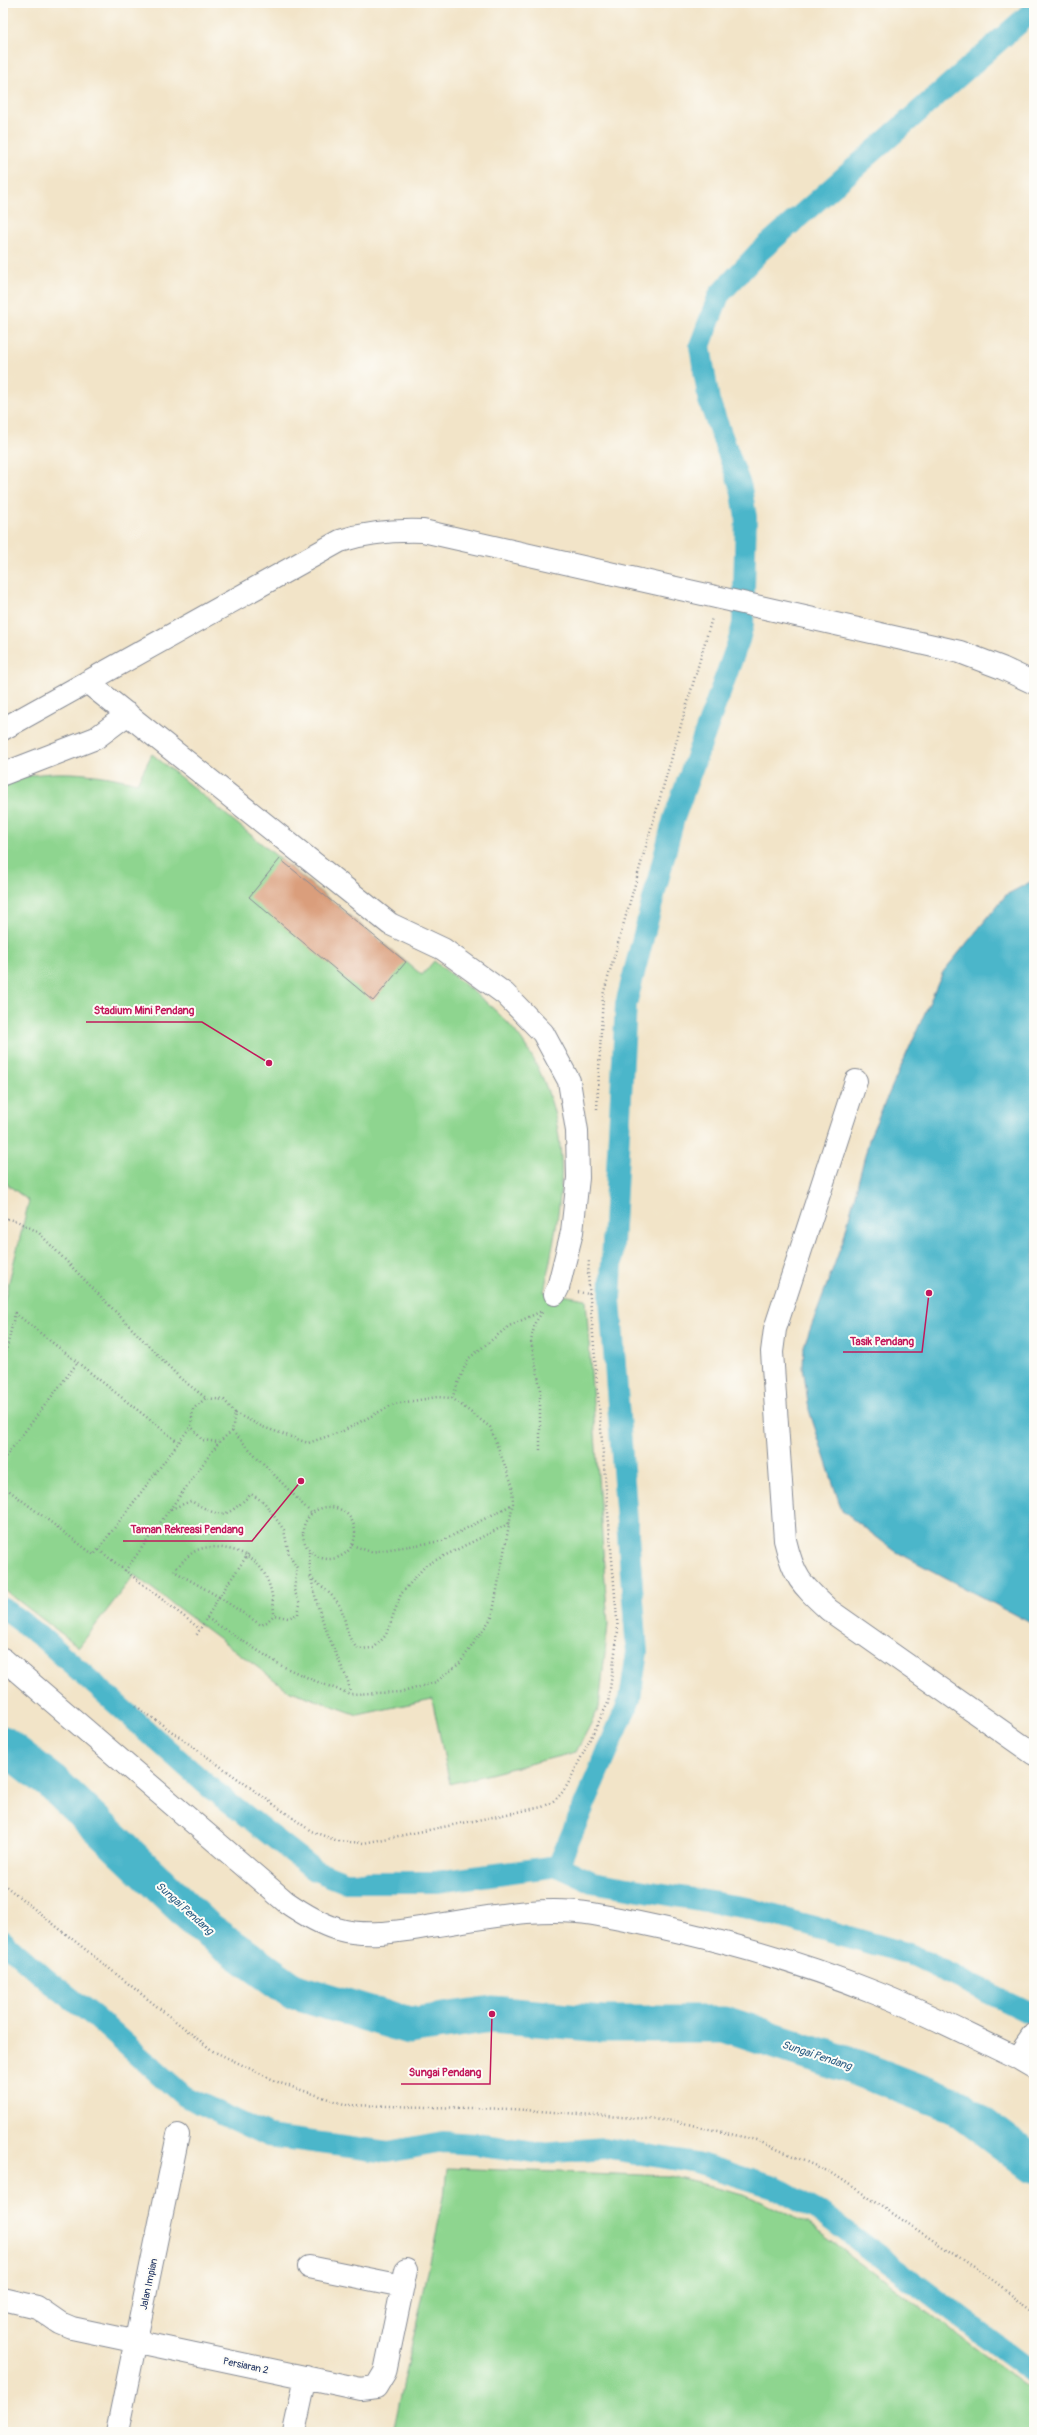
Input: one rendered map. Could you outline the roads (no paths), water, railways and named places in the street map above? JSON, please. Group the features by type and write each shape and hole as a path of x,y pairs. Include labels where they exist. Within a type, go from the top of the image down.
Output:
{"street":[{"path":"3,729 340,542 362,534 387,530 423,531 960,652 1002,668 1034,683"},
{"path":"87,682 390,924 443,949 505,994 543,1033 569,1081 577,1131 578,1178 572,1232 558,1288 549,1302"},
{"path":"3,774 96,738 128,714"},
{"path":"856,1081 775,1329 773,1360 785,1540 791,1565 801,1584 828,1610 1034,1754"},
{"path":"3,1659 286,1902 310,1918 338,1929 368,1934 398,1932 509,1914 550,1911 591,1914 708,1940 807,1967 875,1992 1026,2063 1033,2036"},
{"name":"Jalan Impian","path":"117,2432 178,2135"},
{"name":"Persiaran 2","path":"3,2299 37,2307 66,2326 361,2389 376,2387 385,2372 405,2278 309,2267"},
{"path":"294,2432 306,2377"}],"water":[{"path":"1034,880 1034,1625 895,1551 842,1511 809,1410 803,1366 804,1346 843,1241 870,1136 943,972 1006,895"}],"waterway":[{"path":"558,1866 630,1699 637,1652 610,1299 626,1004 674,818 739,640 743,624 746,517 741,488 709,401 700,346 719,295 759,252 1034,10"},
{"path":"3,1608 44,1639 208,1786 315,1870 345,1882 436,1882 558,1866 592,1882 747,1908 909,1954 1034,2015"},
{"name":"Sungai Pendang","path":"3,1744 52,1782 205,1928 293,1991 409,2026 492,2014 603,2024 724,2024 849,2065 958,2107 1034,2165"},
{"path":"3,1941 45,1978 95,2017 184,2096 268,2136 388,2152 443,2142 475,2144 542,2153 604,2148 697,2163 776,2188 826,2216 1034,2373"}],"place":[{"name":"Stadium Mini Pendang","path":"269,1063"},
{"name":"Tasik Pendang","path":"929,1293"},
{"name":"Taman Rekreasi Pendang","path":"301,1481"},
{"name":"Sungai Pendang","path":"492,2014"}]}
